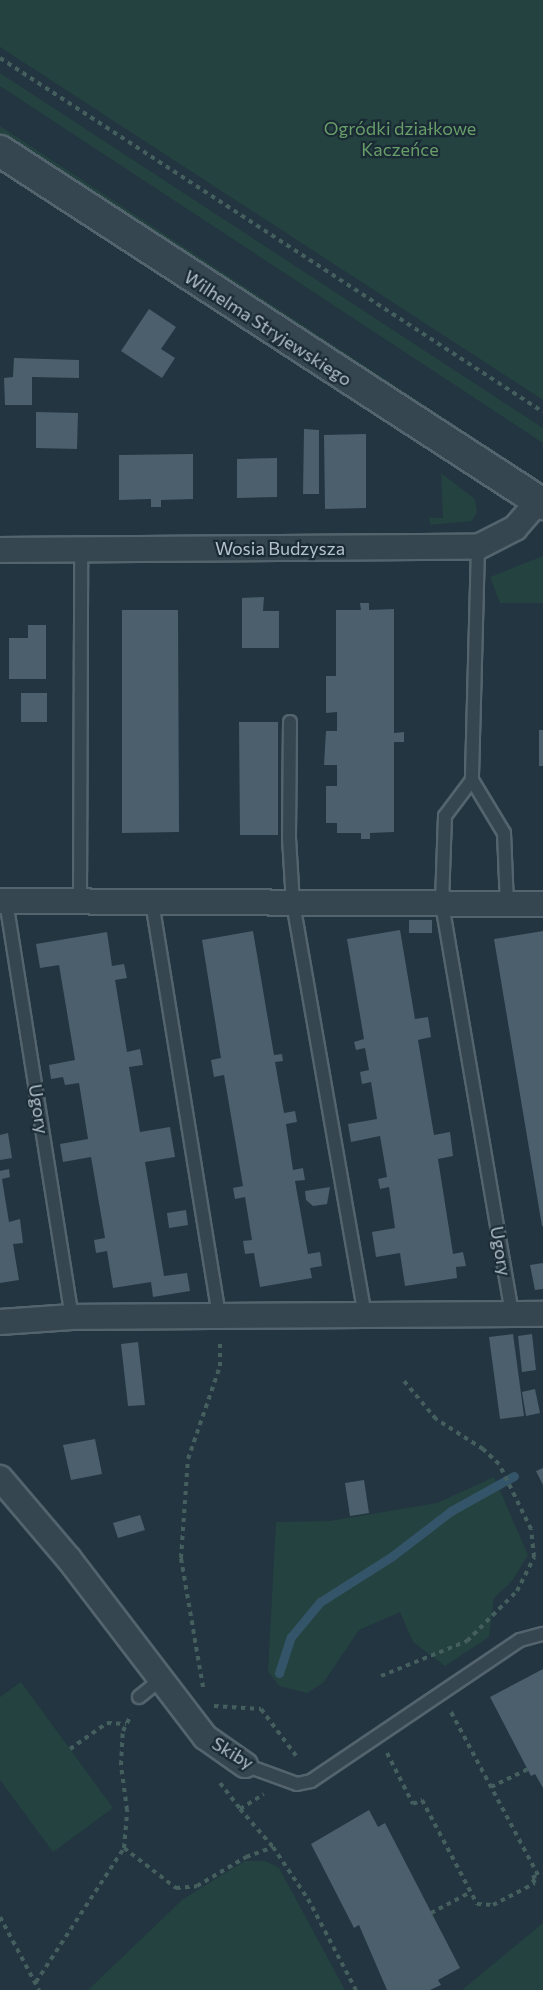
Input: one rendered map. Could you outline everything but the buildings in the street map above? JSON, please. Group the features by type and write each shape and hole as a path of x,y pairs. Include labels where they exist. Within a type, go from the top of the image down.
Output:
{"street":[{"name":"Wilhelma Stryjewskiego","path":"0,151 540,503"},
{"name":"Wosia Budzysza","path":"0,550 478,547 515,528 540,503"},
{"name":"Ugory","path":"3,901 543,904"},
{"path":"0,1322 72,1317 543,1314"},
{"name":"Skiby","path":"0,1478 69,1559 206,1737 245,1765"}],"lane":[{"path":"478,547 472,780 504,833 507,904"},
{"path":"80,902 81,549"},
{"path":"290,722 289,838 293,903 365,1316"},
{"path":"442,904 445,816 472,780"},
{"name":"Ugory","path":"3,901 72,1317"},
{"path":"152,902 219,1316"},
{"name":"Ugory","path":"442,904 512,1314"},
{"name":"Skiby","path":"245,1765 297,1784 311,1781 520,1640 543,1634"},
{"path":"139,1697 161,1679"}],"path":[{"path":"0,58 543,412"},
{"path":"203,1695 203,1673 181,1558 188,1459 220,1365 219,1316"},
{"path":"381,1676 467,1641 517,1591 534,1557 531,1530 499,1464 483,1449 436,1419 404,1381"},
{"path":"36,1982 124,1848 127,1810 121,1765 126,1724 139,1697"},
{"path":"441,1714 459,1702"},
{"path":"203,1706 246,1705 261,1709 297,1757"},
{"path":"394,1746 386,1751 414,1804 422,1800 477,1904 493,1905 535,1883 532,1878 538,1875 450,1709"},
{"path":"70,1749 107,1723 126,1724"},
{"path":"491,1787 528,1769"},
{"path":"240,1809 273,1847 308,1899 356,1990"},
{"path":"124,1848 176,1888 197,1886 246,1857 273,1847"},
{"path":"431,1913 471,1892"},
{"path":"0,1917 39,1990"}],"green space":[{"name":"Ogródki działkowe Kaczeńce","path":"0,0 543,0 543,400 0,47"},
{"path":"0,73 543,428 543,443 0,86"},
{"path":"0,126 543,483 543,489 0,135"},
{"path":"441,473 475,499 477,512 472,521 430,525 429,518 443,518"},
{"path":"543,556 543,603 500,603 490,577"},
{"path":"494,1477 528,1555 512,1581 494,1598 489,1637 445,1666 413,1642 400,1612 359,1630 323,1683 307,1693 279,1686 268,1671 276,1522 330,1521 437,1503"},
{"path":"21,1682 113,1808 53,1852 0,1780 0,1697"},
{"path":"245,1861 265,1861 279,1868 345,1990 88,1990 183,1899"},
{"path":"543,1923 543,1990 462,1990"}],"waterway":[{"path":"279,1673 291,1637 320,1602 391,1557 451,1511 514,1476"}]}
